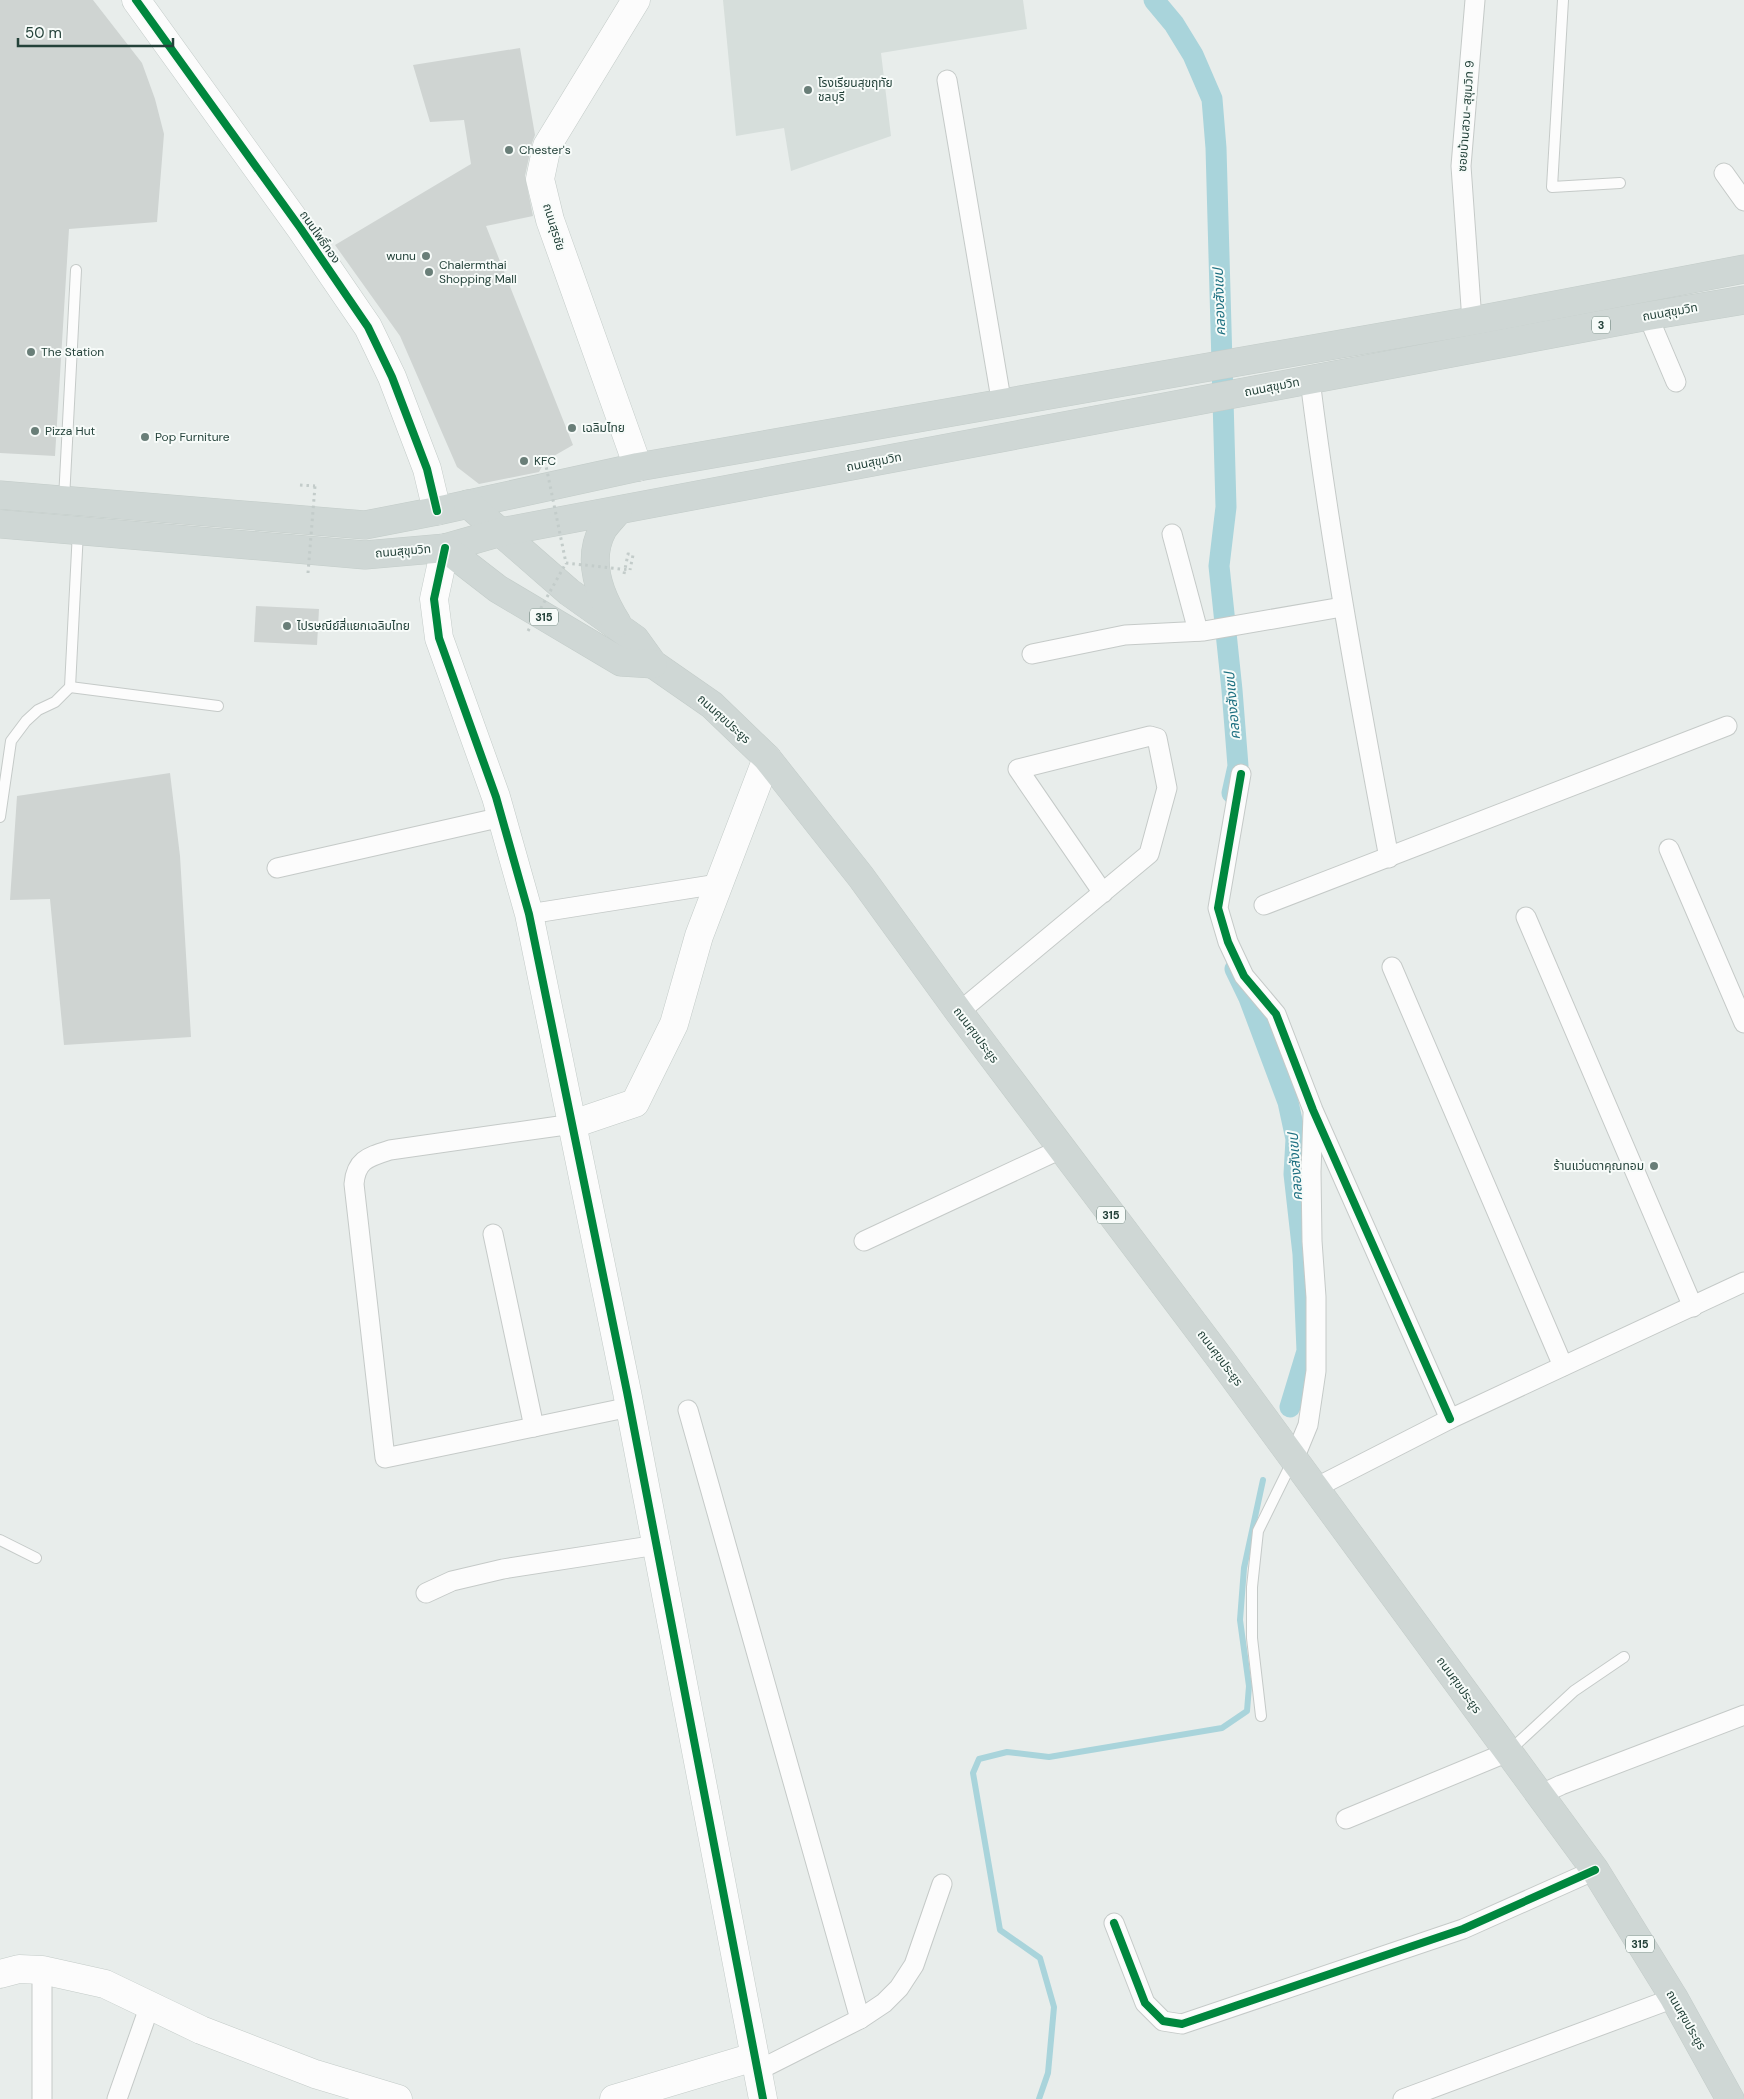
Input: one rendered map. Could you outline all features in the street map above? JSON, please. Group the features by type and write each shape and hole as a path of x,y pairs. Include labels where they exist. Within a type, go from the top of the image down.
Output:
{"main road":[{"name":"3","path":"1464,322 1744,269"},
{"name":"ถนนสุขุมวิท","path":"0,524 365,554 445,548 501,532 1648,316 1744,300"},
{"path":"0,495 365,524 437,511 638,467 1464,322 1467,350"},
{"name":"ถนนศุขประยูร","path":"468,504 569,592 635,639 653,664 712,705 767,758 861,877 1061,1149 1222,1361 1595,1870 1674,1998 1730,2099"},
{"path":"437,511 445,548"},
{"path":"618,511 604,528 597,542 596,573 605,604 620,627"},
{"name":"315","path":"445,548 498,589 621,662 653,664"}],"street":[{"name":"ถนนโพธิ์ทอง","path":"136,0 295,221 368,327 392,377 427,469 437,511"},
{"name":"ถนนสุรชัย","path":"636,0 548,146 540,179 550,220 638,467"},
{"name":"ซอยบ้านสวน-สุขุมวิท 9","path":"1464,322 1461,166 1475,0"},
{"path":"947,80 1002,404"},
{"path":"1724,173 1744,201"},
{"path":"1648,316 1676,382"},
{"path":"1310,380 1322,477 1342,607 1389,858"},
{"path":"1172,534 1201,631"},
{"path":"445,548 437,577 434,599 439,638 502,817 528,914 573,1124 630,1407 763,2099"},
{"path":"1032,654 1126,635 1201,631 1342,607"},
{"path":"1264,905 1726,726"},
{"path":"959,1012 1103,893 1149,854 1167,788 1157,738 1150,736 1018,769 1103,893"},
{"path":"630,1407 386,1458 354,1184 355,1170 369,1156 390,1150 573,1124 635,1103 674,1024 699,936 767,758"},
{"path":"1241,774 1218,908 1228,942 1244,976 1276,1014 1313,1110 1450,1419"},
{"path":"277,868 502,817"},
{"path":"1669,850 1744,1022"},
{"path":"528,914 718,884"},
{"path":"1526,917 1693,1306"},
{"path":"1392,967 1564,1366"},
{"path":"1294,1459 1308,1425 1316,1370 1316,1297 1310,1172 1313,1110"},
{"path":"864,1241 1061,1149"},
{"path":"492,1234 534,1427"},
{"path":"1315,1488 1450,1419 1744,1282"},
{"path":"688,1410 860,2019"},
{"path":"426,1593 452,1580 503,1569 657,1545"},
{"path":"1539,1796 1561,1785 1744,1715"},
{"path":"1346,1819 1508,1752"},
{"path":"1114,1923 1145,2003 1163,2021 1182,2024 1463,1930 1595,1870"},
{"path":"614,2099 756,2064 860,2019 884,2003 899,1988 914,1965 942,1884"},
{"path":"0,1974 19,1969 42,1970 105,1984 201,2030 315,2074 398,2099"},
{"path":"42,1970 42,2099"},
{"path":"1403,2099 1674,1998"},
{"path":"116,2099 150,2005"}],"lane":[{"path":"1563,0 1552,187 1620,184"},
{"path":"64,500 76,270"},
{"path":"0,817 11,741 26,721 38,710 55,702 70,687 78,530"},
{"path":"70,687 218,706"},
{"path":"1261,1716 1252,1638 1252,1587 1258,1531 1294,1459"},
{"path":"0,1540 36,1558"},
{"path":"1508,1752 1574,1691 1624,1657"}],"path":[{"path":"528,631 566,563 545,461"},
{"path":"300,485 315,486 308,573"},
{"path":"566,563 630,570 633,555 628,554 624,574"}],"shaded area":[{"name":"โรงเรียนสุขฤทัย ชลบุรี","path":"723,0 1023,0 1027,29 881,53 891,136 791,171 784,128 736,136"}],"building":[{"path":"0,0 93,0 142,63 155,99 164,134 157,222 69,229 55,456 0,453"},
{"name":"Chalermthai Shopping Mall","path":"520,48 535,135 525,176 533,216 486,226 573,445 545,461 539,472 479,484 457,467 400,336 335,245 471,164 464,120 430,122 413,65"},
{"name":"ไปรษณีย์สี่แยกเฉลิมไทย","path":"256,606 319,609 317,645 254,642"},
{"path":"170,773 180,856 191,1037 64,1045 50,899 10,900 17,796"}],"waterway":[{"name":"คลองสังเขป","path":"1154,0 1174,24 1193,55 1212,99 1216,148 1226,507 1219,566 1238,766 1232,793"},
{"name":"คลองสังเขป","path":"1235,969 1249,998 1288,1102 1296,1139 1294,1174 1303,1254 1307,1351 1290,1407"},
{"path":"1039,2099 1048,2073 1054,2007 1040,1958 1000,1930 973,1773 979,1759 1007,1752 1049,1757 1222,1728 1247,1711 1249,1686 1240,1620 1244,1568 1263,1480"}],"cycle path":[{"path":"136,0 301,229 368,327 392,377 427,469 437,511"},
{"path":"445,548 434,599 439,638 496,797 529,914 627,1392 763,2099"},
{"path":"1241,774 1218,908 1228,942 1244,976 1276,1014 1313,1110 1450,1419"},
{"path":"1114,1923 1145,2003 1163,2021 1182,2024 1463,1929 1595,1870"}],"place":[{"name":"โรงเรียนสุขฤทัย ชลบุรี","path":"808,90"},
{"name":"Chester's","path":"509,150"},
{"name":"wunu","path":"426,256"},
{"name":"Chalermthai Shopping Mall","path":"429,272"},
{"name":"The Station","path":"31,352"},
{"name":"เฉลิมไทย","path":"572,428"},
{"name":"Pizza Hut","path":"35,431"},
{"name":"Pop Furniture","path":"145,437"},
{"name":"KFC","path":"524,461"},
{"name":"ไปรษณีย์สี่แยกเฉลิมไทย","path":"287,626"},
{"name":"ร้านแว่นตาคุณทอม","path":"1654,1166"}]}
